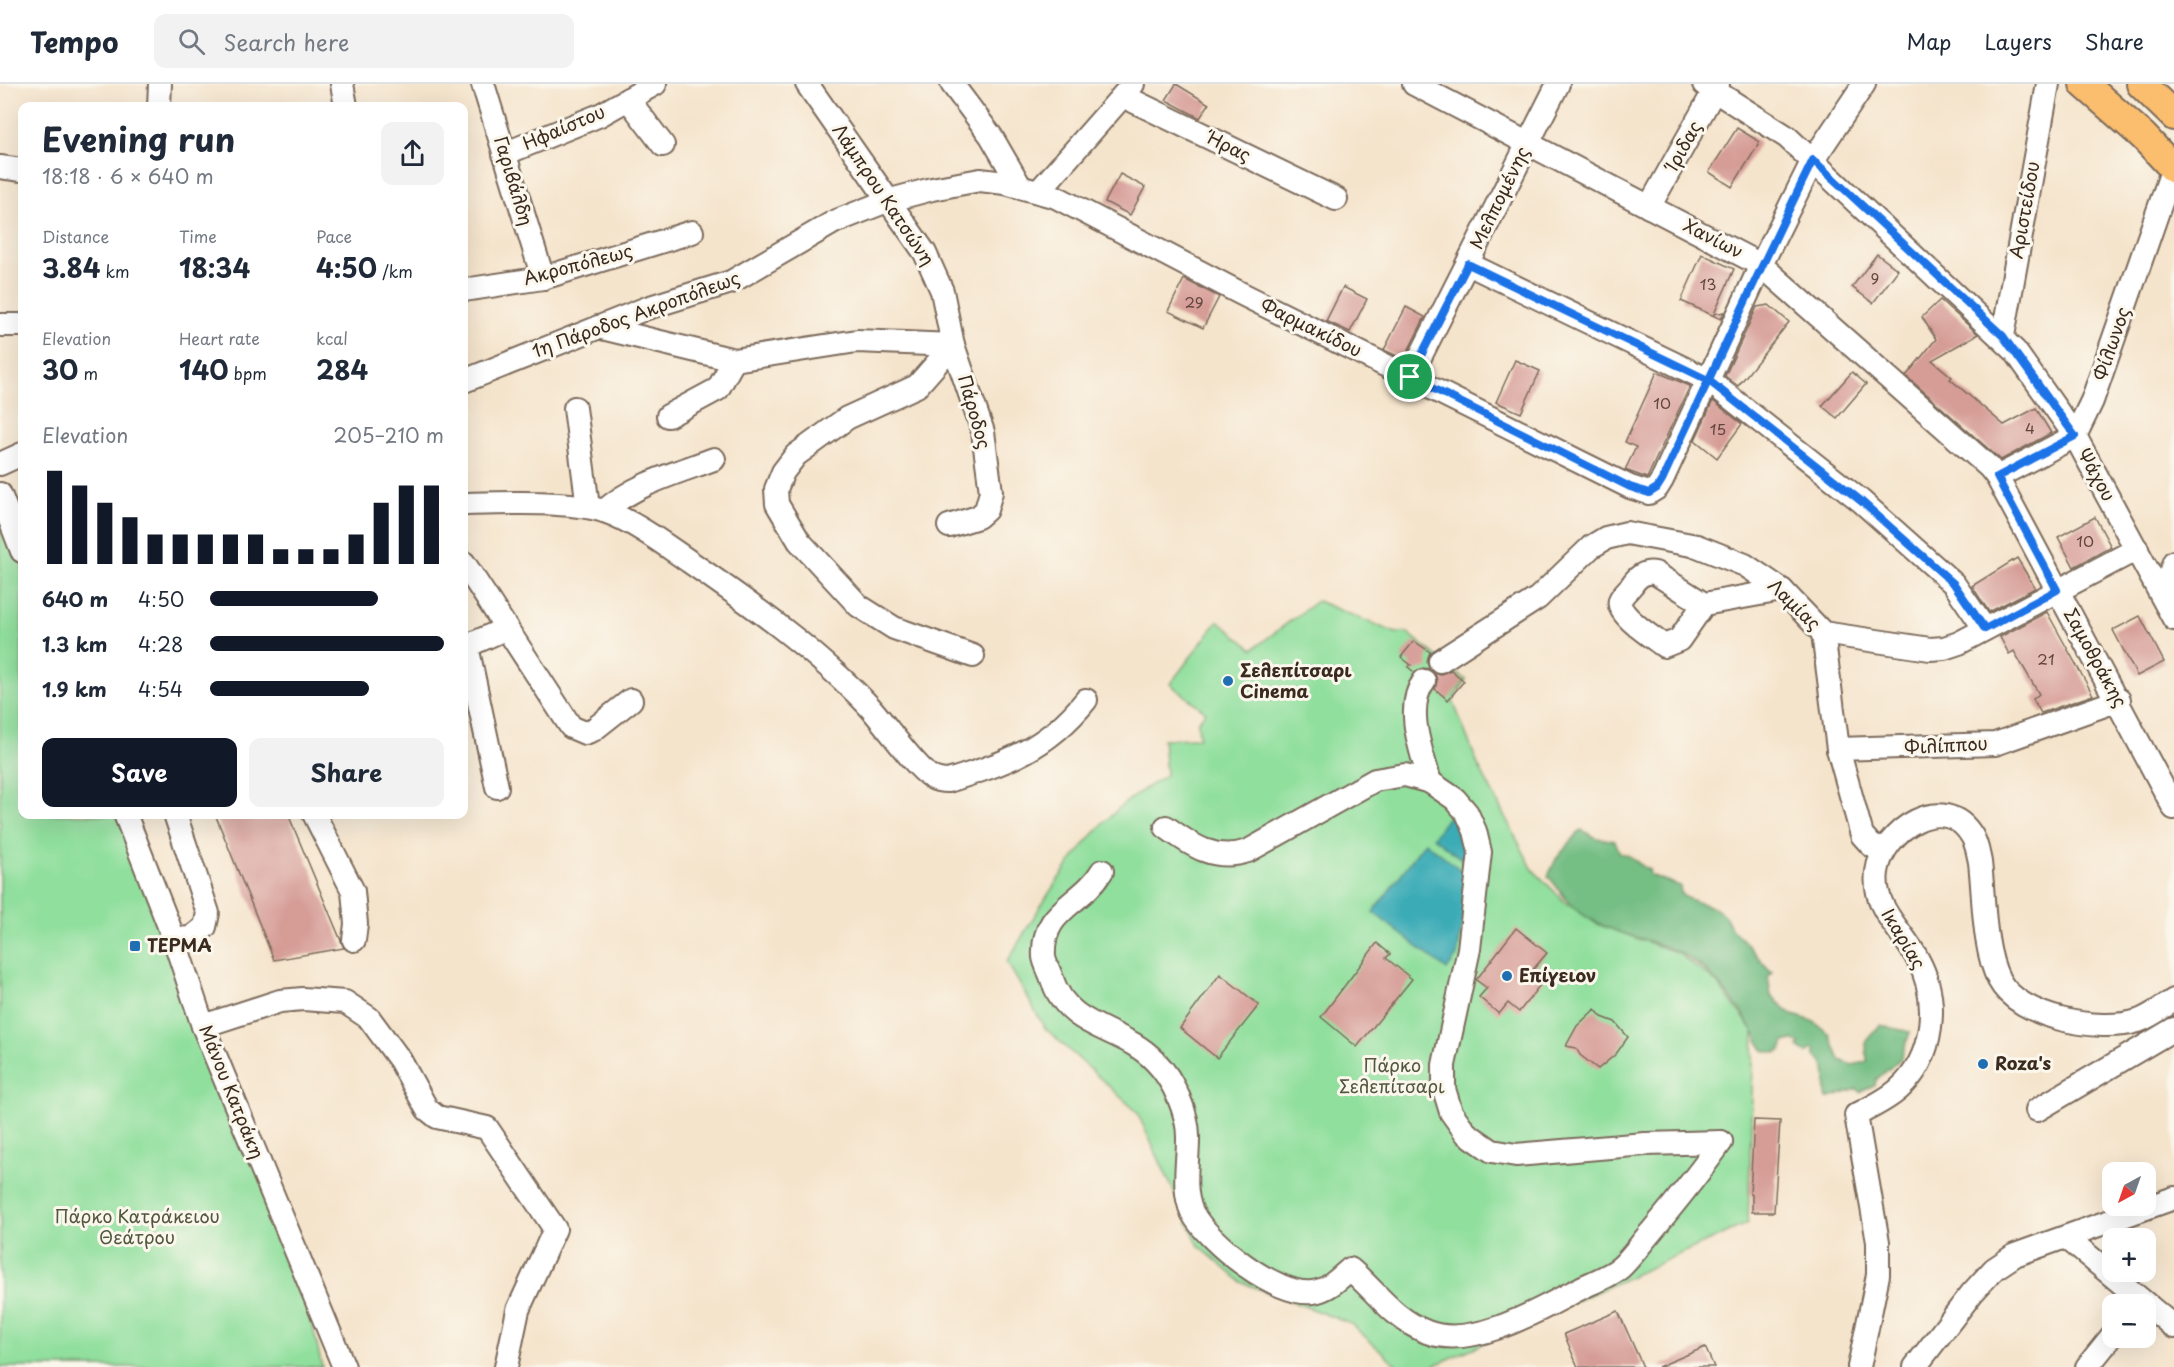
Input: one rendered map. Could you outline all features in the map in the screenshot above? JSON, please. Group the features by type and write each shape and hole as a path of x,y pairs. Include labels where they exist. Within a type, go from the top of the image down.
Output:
{"main road":[{"path":"2084,84 2143,136 2173,169"},
{"path":"2140,84 2174,116"}],"street":[{"path":"159,102 160,84"},
{"path":"342,84 345,102"},
{"name":"Γαριβάλδη","path":"483,84 543,278"},
{"name":"Ηφαίστου","path":"504,154 600,115 655,84"},
{"name":"Λάμπρου Κατσώνη","path":"807,84 886,201 926,253 937,275 953,345"},
{"path":"952,84 1029,189"},
{"name":"Χανίων","path":"1414,84 1761,265 1997,477"},
{"name":"Μελπομένης","path":"1410,377 1558,84"},
{"path":"1708,380 1813,160 1864,84"},
{"name":"Αριστείδου","path":"2003,336 2048,84"},
{"name":"Ψάχου","path":"1713,86 1787,137 2003,336 2075,436 2174,619"},
{"name":"Ίριδας","path":"1649,207 1713,86"},
{"path":"1029,189 1128,90"},
{"name":"Ήρας","path":"1128,90 1336,199"},
{"path":"628,99 663,145"},
{"path":"0,167 18,169"},
{"name":"Φίλωνος","path":"2075,436 2092,401 2173,169"},
{"path":"886,201 980,180 1029,189"},
{"name":"Φαρμακίδου","path":"1029,189 1056,197 1221,284 1630,487 1649,493 1657,488 1662,480 1708,380"},
{"name":"1η Πάροδος Ακροπόλεως","path":"468,379 647,308 731,282 834,222 886,201"},
{"name":"Ακροπόλεως","path":"468,289 543,278 692,232"},
{"path":"1468,264 1708,380 1861,501 1954,584 1985,629"},
{"path":"0,325 18,325"},
{"path":"598,327 734,360 857,341 953,345"},
{"path":"953,345 917,386 847,418 796,455 783,472 776,489 777,504 799,541 859,606 894,628 973,656"},
{"name":"Πάροδος","path":"949,526 978,517 986,510 991,492 983,432 953,345"},
{"path":"668,416 718,389 734,360"},
{"path":"575,408 596,509"},
{"path":"1997,477 2075,436"},
{"path":"0,464 18,456"},
{"path":"468,504 596,509 654,480 714,459"},
{"name":"Σαμοθράκης","path":"1997,477 2119,700 2174,808"},
{"path":"0,494 18,541"},
{"path":"596,509 645,533 733,592 822,662 866,703 928,775 938,781 948,781 1017,757 1056,734 1086,700"},
{"name":"Λαμίας","path":"1440,662 1538,598 1591,548 1606,538 1628,532 1697,546 1745,565 1782,590 1823,633 1930,649 1944,648 1985,629 2138,549"},
{"path":"2162,596 2174,562"},
{"path":"468,569 566,720 578,731 593,730 632,700"},
{"path":"1704,604 1782,590"},
{"path":"468,646 507,628"},
{"path":"1823,633 1838,749 1862,835 1871,845 1882,851 1903,828 1923,817 1948,818 1965,827 1976,846 1980,862 1994,968 2006,990 2026,1006 2069,1020 2109,1024 2139,1020 2174,1000"},
{"path":"468,660 497,787"},
{"path":"1424,681 1415,708 1420,743 1430,782"},
{"name":"Φιλίππου","path":"1838,749 1995,744 2119,700"},
{"path":"1102,871 1092,884 1053,918 1046,932 1044,959 1056,993 1068,1008 1085,1021 1121,1038 1155,1061 1174,1088 1185,1119 1188,1138 1187,1192 1192,1211 1202,1225 1253,1272 1284,1288 1312,1293 1331,1286 1350,1269 1372,1288 1383,1304 1399,1317 1428,1333 1465,1336 1492,1329 1536,1311 1620,1268 1693,1182 1721,1142 1645,1144 1516,1155 1492,1151 1466,1133 1449,1105 1444,1089 1444,1065 1469,948 1479,852 1475,831 1467,813 1455,799 1430,782 1405,776 1375,780 1256,846 1232,856 1206,853 1166,827"},
{"name":"Μάνου Κατράκη","path":"127,819 174,939 203,1026 344,1367"},
{"path":"174,939 191,938 205,927 208,913 177,819"},
{"path":"317,819 353,891 354,940"},
{"name":"Ικαρίας","path":"1859,1367 1878,1275 1878,1253 1856,1115 1899,1089 1917,1066 1928,1040 1932,1006 1929,983 1918,958 1891,922 1877,895 1877,872 1882,851"},
{"path":"203,1026 280,1001 303,999 345,1002 369,1018 400,1060 427,1110 437,1117 487,1128 555,1229 518,1310 506,1367"},
{"path":"2037,1110 2174,1029"},
{"path":"1915,1367 1972,1293 1994,1269 2015,1255 2174,1198"},
{"path":"2067,1238 2130,1294"},
{"path":"2156,1314 2174,1327"},
{"path":"2087,1367 2102,1348"}],"green space":[{"name":"Πάρκο Κατράκειου Θεάτρου","path":"0,494 18,542 18,819 124,819 295,1248 322,1367 0,1367"},
{"name":"Πάρκο Σελεπίτσαρι","path":"1317,601 1396,633 1408,633 1466,680 1453,701 1478,765 1533,870 1566,903 1597,924 1678,953 1716,982 1754,1031 1748,1223 1431,1367 1399,1367 1351,1324 1241,1282 1199,1246 1137,1112 1045,1028 1007,962 1070,862 1100,826 1122,805 1166,775 1163,739 1199,738 1198,721 1206,712 1170,684 1218,621 1253,649"},
{"path":"1581,830 1597,838 1615,841 1620,853 1649,869 1650,875 1680,886 1681,894 1687,898 1722,913 1731,929 1772,972 1768,977 1771,996 1793,1015 1813,1021 1829,1034 1840,1060 1852,1065 1867,1062 1866,1041 1880,1025 1910,1032 1901,1058 1876,1080 1875,1085 1861,1092 1857,1089 1827,1099 1824,1065 1815,1056 1815,1049 1812,1048 1807,1053 1798,1047 1800,1043 1792,1040 1784,1042 1781,1051 1775,1053 1763,1050 1748,1022 1727,993 1689,958 1676,951 1594,921 1571,905 1548,876 1556,859"}],"water":[{"path":"1453,810 1462,820 1472,867 1433,837"},
{"path":"1425,842 1470,877 1457,956 1447,970 1373,912"}],"building":[{"path":"1176,84 1209,104 1200,118 1166,100"},
{"path":"1737,128 1760,142 1732,187 1709,172"},
{"path":"1120,174 1145,187 1130,215 1105,202"},
{"path":"1702,254 1734,269 1714,314 1724,312 1721,319 1681,301"},
{"path":"1877,254 1898,270 1873,303 1852,287"},
{"path":"1184,279 1219,297 1203,328 1168,311"},
{"path":"1343,287 1367,299 1350,332 1326,321"},
{"path":"1940,300 1978,334 1932,360 1952,377 1950,379 2004,425 2036,408 2051,433 2001,460 1906,376 1936,339 1922,317"},
{"path":"1769,305 1789,322 1738,386 1725,376 1757,307"},
{"path":"1406,307 1425,317 1404,359 1384,350"},
{"path":"1515,360 1540,371 1521,413 1496,402"},
{"path":"1657,372 1690,386 1647,478 1625,470 1636,447 1625,442"},
{"path":"1852,372 1866,384 1837,418 1822,406"},
{"path":"1713,401 1742,424 1717,458 1695,440"},
{"path":"2095,517 2111,547 2074,567 2058,537"},
{"path":"2017,558 2035,588 1989,612 1972,586"},
{"path":"2047,612 2093,695 2041,713 2033,699 2039,694 2014,651 2009,654 2000,637"},
{"path":"2140,616 2164,662 2137,676 2113,630"},
{"path":"1414,641 1430,652 1427,661 1429,669 1423,668 1414,672 1408,667 1411,665 1401,657"},
{"path":"1451,670 1464,681 1448,700 1435,689 1437,681 1435,673 1441,674"},
{"path":"217,819 290,819 344,948 274,960"},
{"name":"Επίγειον","path":"1516,928 1547,953 1531,972 1543,981 1519,1012 1508,1003 1499,1014 1479,997 1487,988 1476,980"},
{"path":"1377,943 1390,954 1386,958 1412,979 1357,1047 1321,1017"},
{"path":"1220,974 1259,1005 1217,1058 1180,1028"},
{"path":"1595,1009 1602,1017 1615,1022 1628,1037 1616,1054 1598,1069 1580,1055 1576,1048 1566,1046 1577,1026"},
{"path":"1754,1120 1780,1121 1774,1212 1752,1212 1752,1194 1750,1194"},
{"path":"1618,1311 1643,1367 1578,1367 1564,1334"},
{"path":"1705,1347 1714,1367 1658,1367"}],"place":[{"name":"Σελεπίτσαρι Cinema","path":"1228,681"},
{"name":"ΤΕΡΜΑ","path":"135,946"},
{"name":"Επίγειον","path":"1507,976"},
{"name":"Roza's","path":"1983,1064"}],"route":[{"path":"1410,377 1468,264 1708,380 1861,501 1954,584 1970,604 1985,629 2057,590 1997,477 2075,436 2003,336 1813,160 1761,265 1708,380 1662,480 1657,488 1649,493 1630,487 1410,377"}]}
